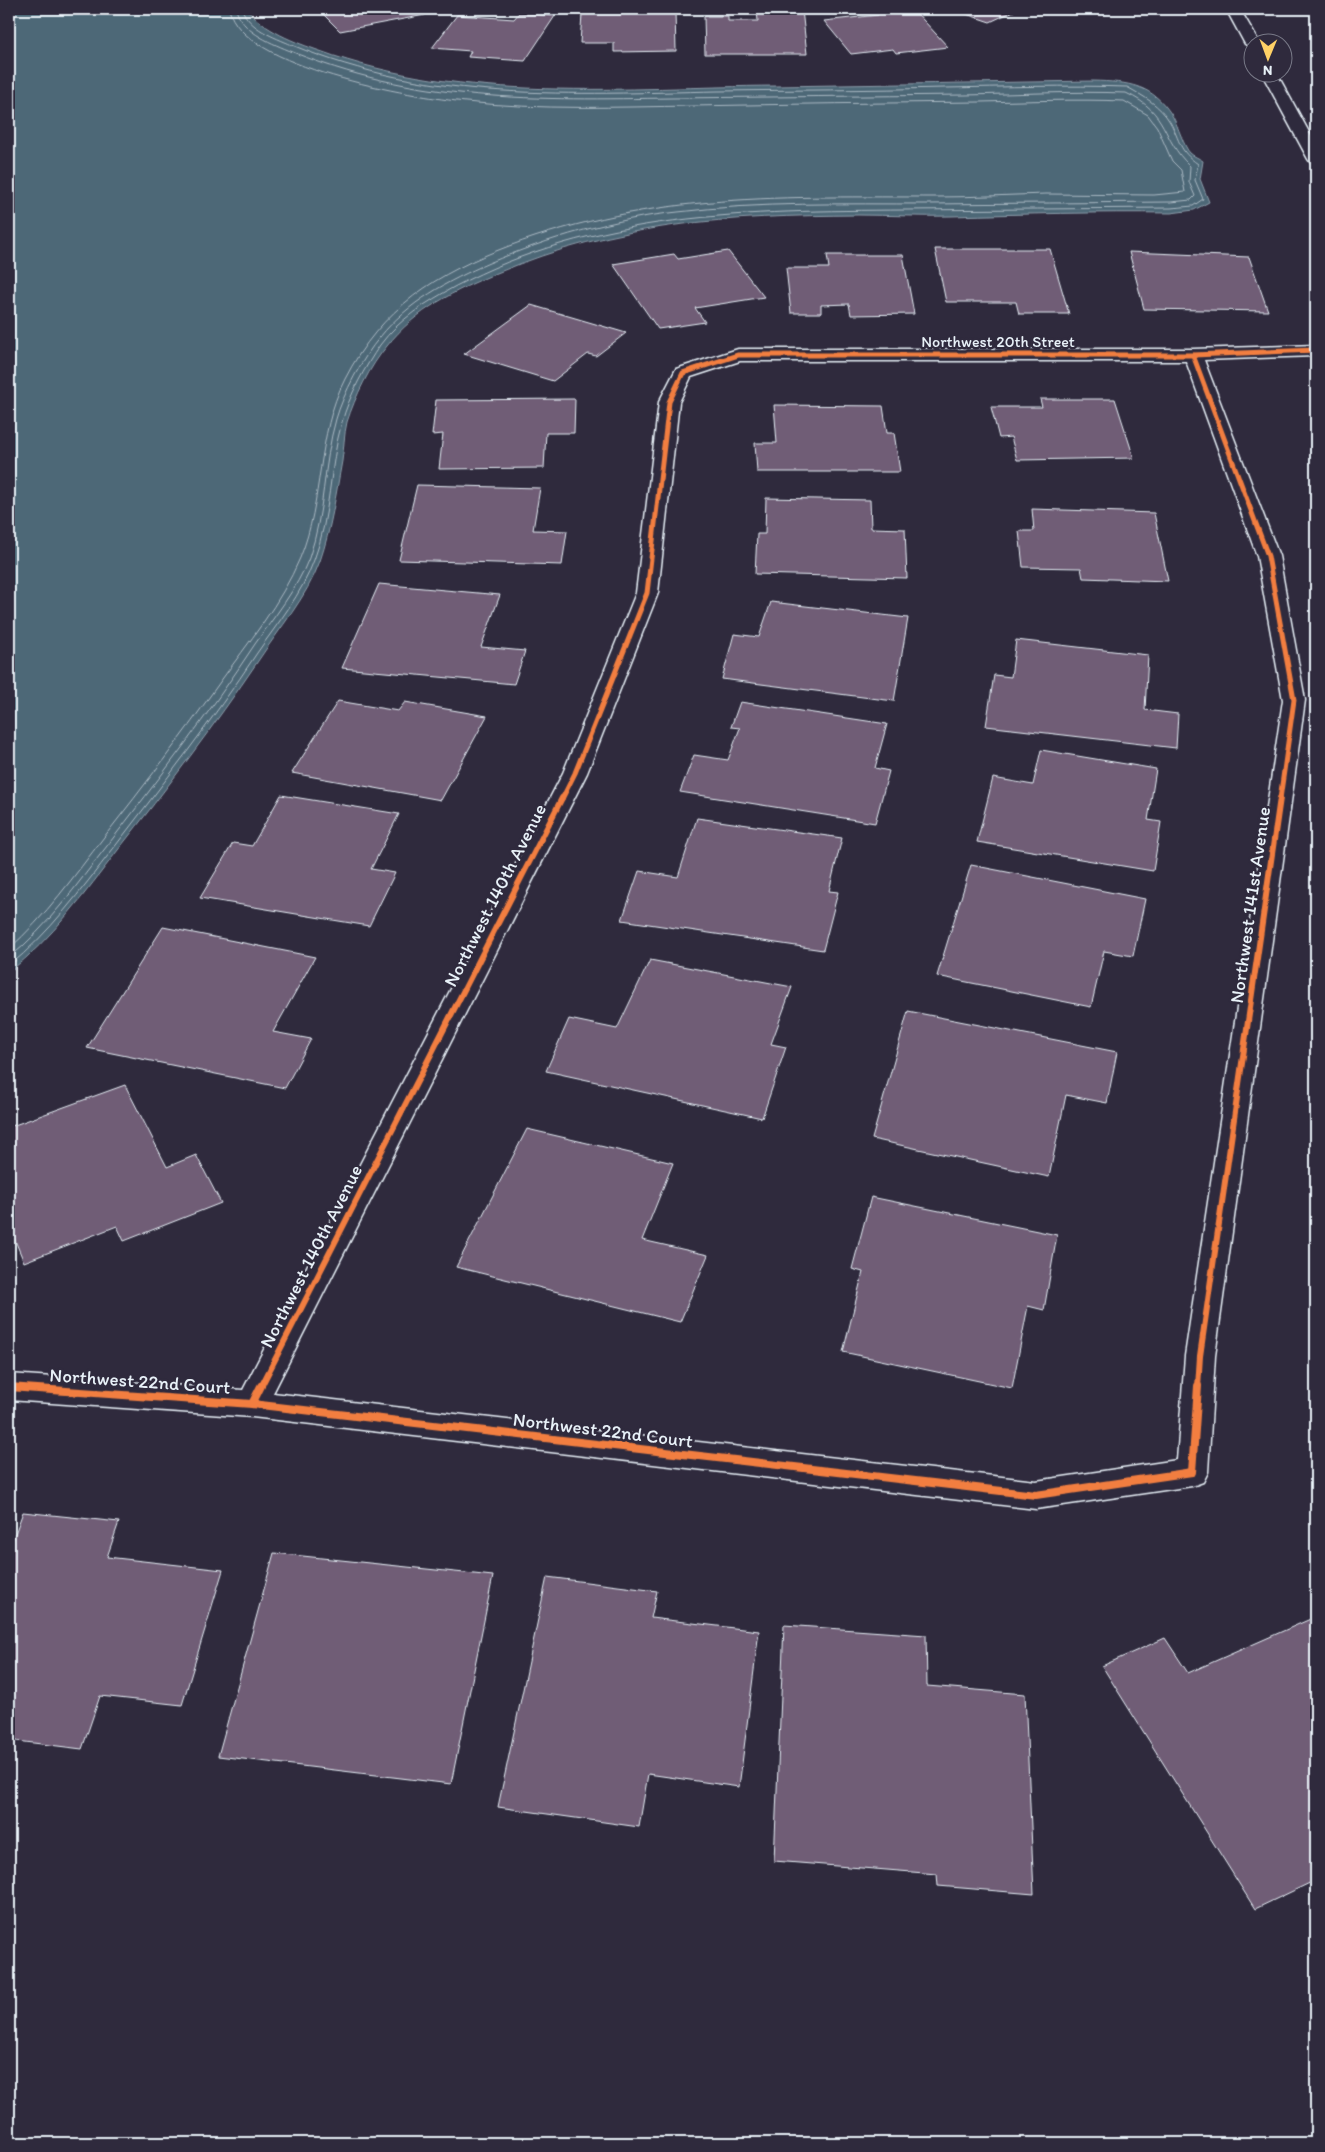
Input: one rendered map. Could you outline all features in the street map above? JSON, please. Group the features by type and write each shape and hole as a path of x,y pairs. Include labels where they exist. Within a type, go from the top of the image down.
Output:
{"street":[{"path":"1233,9 1245,32"},
{"path":"1274,82 1316,159"},
{"name":"Northwest 20th Street","path":"684,373 738,355 1193,355 1316,350"},
{"name":"Northwest 141st Avenue","path":"1192,1472 1200,1356 1294,700 1268,556 1193,355"},
{"name":"Northwest 140th Avenue","path":"252,1404 575,773 647,593 668,402 684,373"},
{"name":"Northwest 22nd Court","path":"9,1387 252,1404 1036,1495 1192,1472"}],"water":[{"path":"9,9 246,9 271,30 290,40 320,51 375,68 431,79 488,86 604,89 1117,82 1148,91 1165,106 1173,117 1188,150 1203,161 1200,179 1209,202 1194,210 1171,213 764,217 674,225 630,232 542,256 497,273 437,302 410,322 387,346 369,372 354,402 345,431 342,461 324,549 308,587 300,600 207,733 93,883 40,945 9,972"}],"building":[{"path":"318,9 418,9 425,15 340,31"},
{"path":"872,9 913,9 948,47 896,53 893,49 851,54 824,21 878,15"},
{"path":"951,9 1018,9 990,22"},
{"path":"757,10 802,10 807,54 705,54 704,16 728,16 728,21 758,21"},
{"path":"621,12 675,12 676,51 614,52 614,43 580,43 582,14 621,14"},
{"path":"519,13 555,16 525,61 468,57 471,51 432,48 457,15 514,19"},
{"path":"935,249 1050,249 1069,314 1019,314 1016,302 946,302"},
{"path":"728,251 764,297 695,308 705,322 658,329 613,264 674,254 678,259"},
{"path":"1129,252 1249,257 1268,311 1144,309"},
{"path":"827,255 903,255 914,314 851,315 849,304 821,305 821,313 791,313 786,268 829,268"},
{"path":"531,305 626,333 596,356 588,354 553,381 464,354"},
{"path":"575,399 574,433 546,433 544,468 439,469 443,434 432,435 436,400"},
{"path":"1040,399 1115,399 1134,458 1017,460 1011,437 999,438 991,407 1042,407"},
{"path":"774,405 883,406 887,433 894,433 900,472 757,472 755,443 777,443"},
{"path":"417,485 540,488 533,530 567,531 562,565 399,560"},
{"path":"766,498 870,500 871,528 905,529 907,578 755,574 757,534 765,534"},
{"path":"1032,509 1154,513 1168,581 1083,578 1081,568 1023,567 1019,531 1034,531"},
{"path":"379,584 500,595 481,647 525,651 514,684 342,668"},
{"path":"771,602 908,618 894,701 722,679 734,634 759,637"},
{"path":"1016,640 1148,655 1145,710 1178,714 1176,748 986,726 994,675 1011,677"},
{"path":"338,701 398,711 405,702 487,716 441,800 292,773"},
{"path":"740,702 887,724 875,768 889,771 875,823 680,792 694,755 728,760 740,728 731,727"},
{"path":"1041,750 1156,769 1148,820 1161,822 1153,871 977,842 993,778 1033,785"},
{"path":"281,795 399,814 371,869 395,873 369,926 200,898 233,843 252,846"},
{"path":"697,818 842,838 829,891 838,892 823,950 622,920 639,871 678,877"},
{"path":"971,865 1145,899 1133,956 1104,951 1091,1007 937,976"},
{"path":"163,927 315,957 273,1032 311,1039 285,1088 87,1048"},
{"path":"650,960 792,987 771,1044 786,1047 762,1118 546,1071 569,1019 617,1029"},
{"path":"908,1011 1117,1052 1107,1103 1066,1095 1049,1177 872,1139"},
{"path":"125,1085 167,1167 196,1155 221,1203 124,1241 117,1226 24,1262 9,1226 9,1127"},
{"path":"527,1129 673,1163 642,1240 708,1255 680,1322 456,1267"},
{"path":"871,1197 1057,1235 1044,1310 1028,1306 1012,1388 843,1352 863,1272 852,1269"},
{"path":"23,1512 119,1522 107,1557 223,1570 182,1705 100,1696 82,1749 9,1740 9,1550"},
{"path":"274,1553 493,1576 451,1784 218,1756"},
{"path":"547,1577 657,1591 651,1618 759,1631 739,1787 648,1774 639,1827 498,1807"},
{"path":"1315,1617 1316,1880 1255,1909 1102,1666 1165,1638 1188,1673"},
{"path":"784,1625 926,1635 927,1686 1025,1694 1034,1894 938,1886 937,1874 774,1861"}],"cycle path":[{"path":"252,1404 575,773 647,593 669,402 683,373 738,355 1193,355 1316,350"},
{"path":"9,1387 252,1404 1036,1495 1192,1472 1200,1356 1294,700 1268,556 1193,355"}]}
